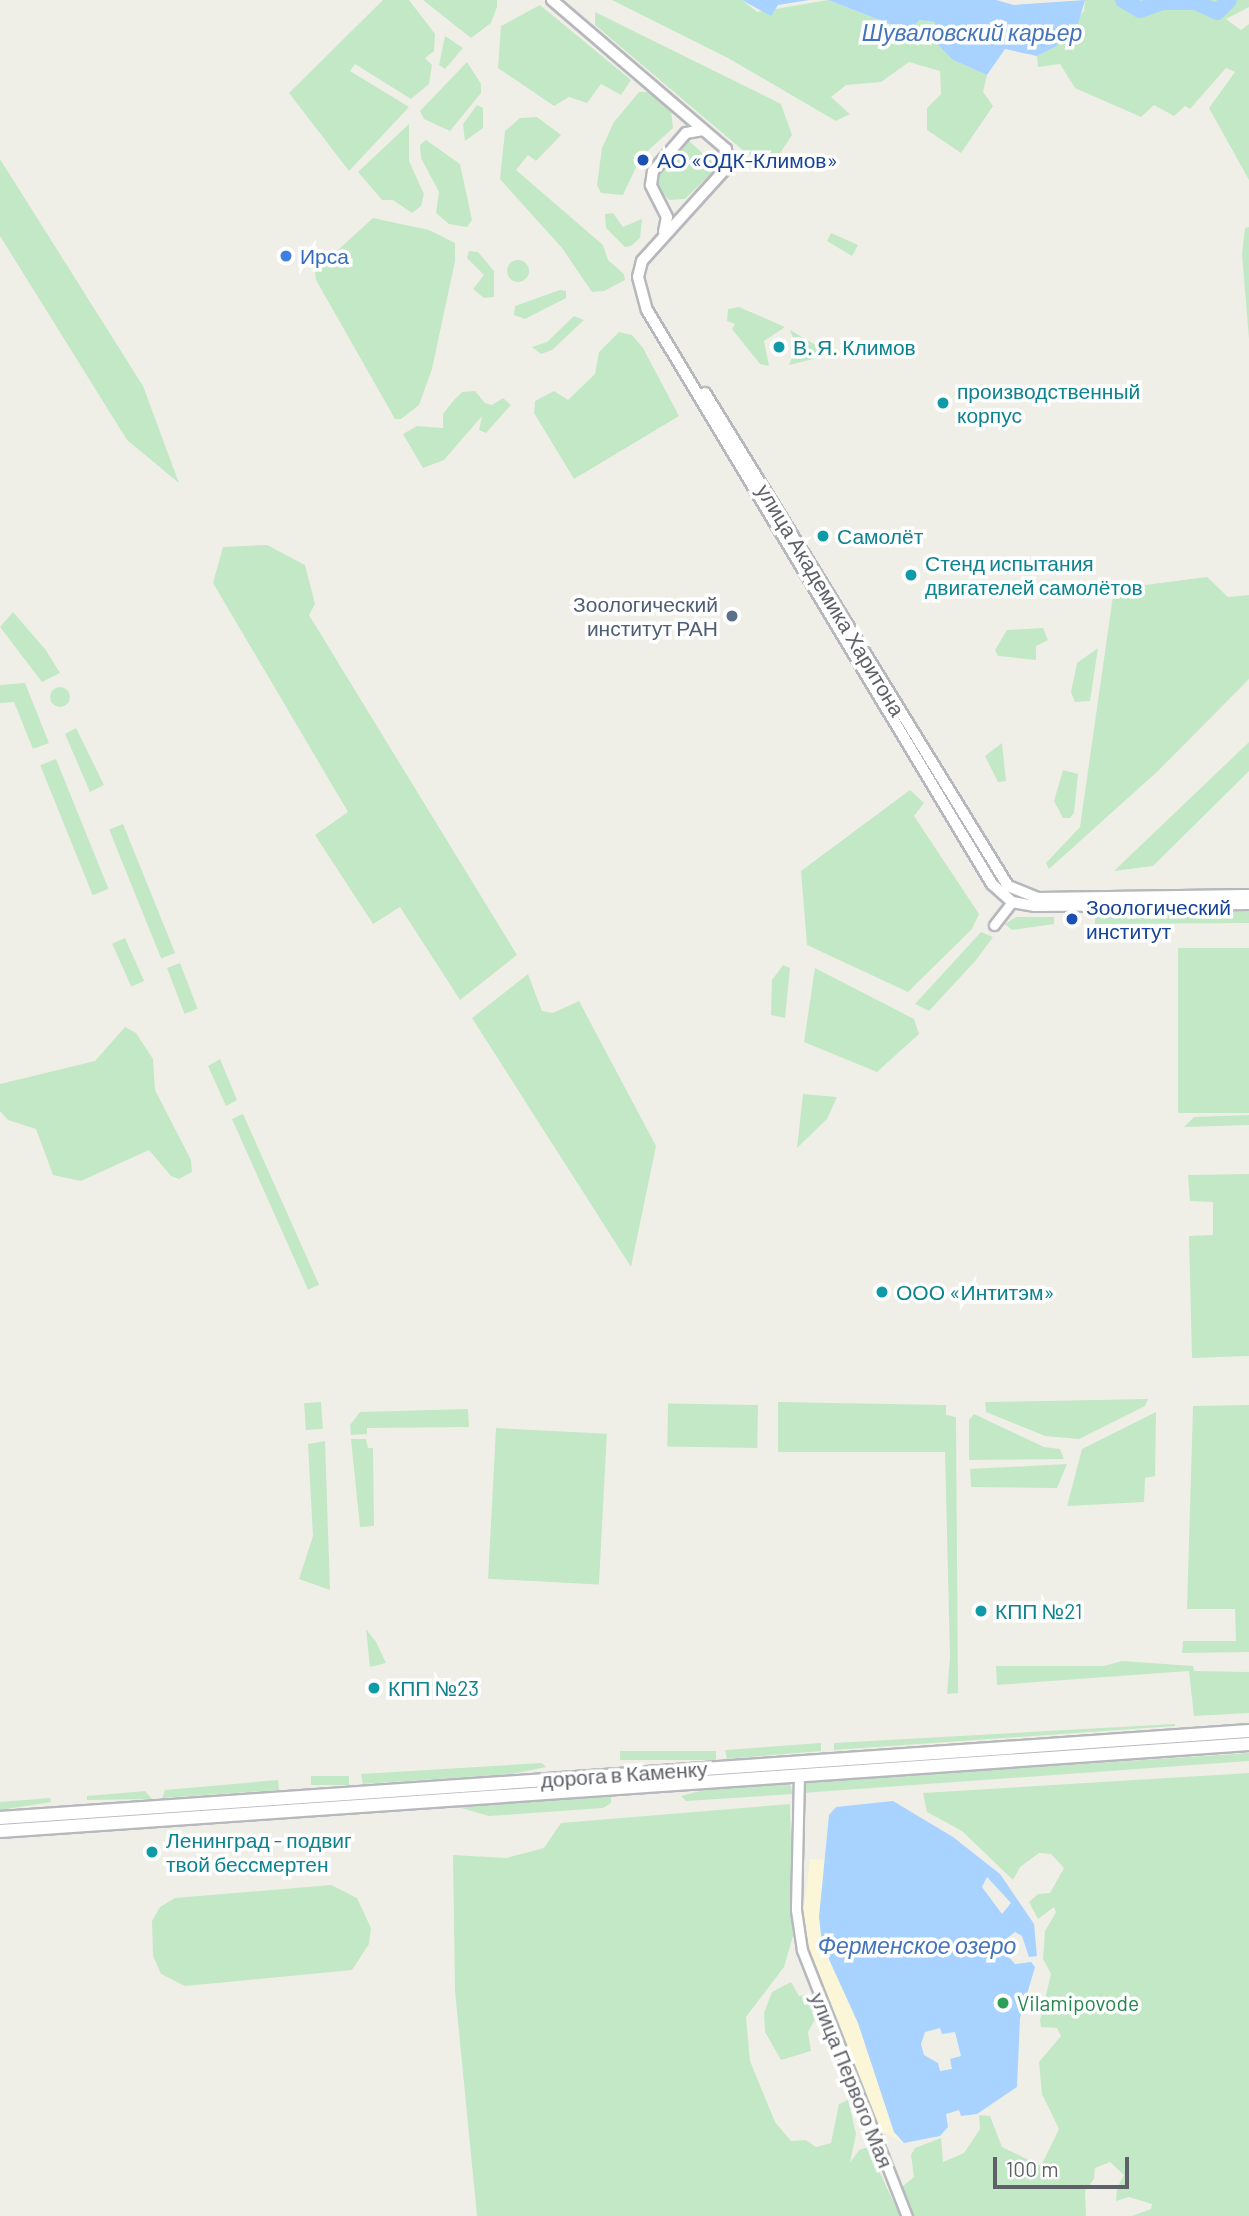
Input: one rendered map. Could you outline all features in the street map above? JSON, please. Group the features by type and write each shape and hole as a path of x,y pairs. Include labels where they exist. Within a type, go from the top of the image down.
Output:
{"main road":[{"name":"дорога в Каменку","path":"0,1818 1249,1731"},
{"name":"дорога в Каменку","path":"0,1831 1249,1744"}],"street":[{"name":"улица Академика Харитона","path":"552,0 726,149 729,163 664,232 639,270 643,296 978,862 1012,902"},
{"path":"686,116 687,132"},
{"path":"664,232 667,217 651,185 653,171 687,132 703,130"},
{"path":"661,202 675,207 693,202"},
{"name":"улица Академика Харитона","path":"770,508 1000,878 1026,895 1249,895"},
{"path":"994,925 1012,902 1034,906 1249,904"},
{"name":"улица Первого Мая","path":"799,1775 796,1910 802,1950 907,2216"}],"green space":[{"path":"383,0 409,0 435,34 434,51 425,58 432,65 429,84 411,99 355,64 350,71 409,107 349,171 289,93"},
{"path":"423,0 497,0 497,7 491,23 471,38"},
{"path":"612,0 742,0 757,12 828,0 909,32 919,20 935,22 953,60 987,75 983,92 993,106 961,153 927,130 927,108 941,94 940,71 909,62 881,82 846,85 831,97 850,114 836,121 728,58"},
{"path":"1085,0 1249,0 1249,7 1226,19 1241,30 1249,24 1249,180 1209,108 1235,72 1226,68 1190,109 1185,106 1174,116 1154,105 1141,117 1075,88 1060,64 1038,67 1037,56 1055,47 1084,11"},
{"path":"540,5 631,80 621,95 601,84 587,103 569,97 554,106 498,68 501,26"},
{"path":"595,12 781,104 792,135 777,158 746,153 595,25"},
{"path":"445,36 463,48 445,69 439,65"},
{"path":"467,62 481,84 481,93 450,131 424,119 420,111"},
{"path":"639,92 648,92 671,111 673,128 641,157 623,195 601,193 597,185 602,148 614,122"},
{"path":"477,105 483,108 483,128 465,141 463,124"},
{"path":"537,117 561,135 536,161 528,155 516,170 603,245 608,260 624,274 625,280 604,291 592,292 562,248 500,179 505,131 520,118"},
{"path":"409,124 409,161 424,194 421,206 412,213 393,200 382,200 358,172"},
{"path":"426,140 460,164 472,220 467,227 449,224 436,213 439,192 421,158 420,145"},
{"path":"689,141 718,167 685,199 669,200 658,189 659,174"},
{"path":"0,159 143,386 179,483 127,440 0,236"},
{"path":"613,213 623,227 642,219 640,238 631,246 625,247 606,228 605,214"},
{"path":"373,218 429,230 455,243 455,261 432,369 419,405 401,419 395,419 316,280 315,271"},
{"path":"1249,227 1249,339 1242,254 1245,228"},
{"path":"831,233 858,245 852,256 827,241"},
{"path":"469,251 478,252 494,271 494,297 484,298 473,289 484,275 467,258"},
{"path":"518,260 526,263 529,271 526,279 518,282 510,279 507,271 510,263"},
{"path":"560,290 566,291 566,298 525,319 514,315 515,306"},
{"path":"739,307 785,327 764,341 769,366 760,364 732,329 735,324 727,321 728,309"},
{"path":"574,316 584,320 552,350 541,354 532,347 547,342"},
{"path":"790,330 822,349 821,357 789,365 796,346"},
{"path":"619,332 632,335 643,348 679,416 574,479 534,413 535,401 554,391 568,400 595,374 599,352"},
{"path":"475,391 485,403 492,405 503,398 511,405 486,433 479,430 482,416 444,460 423,468 403,434 417,426 443,428 443,414 454,400 462,392"},
{"path":"267,545 305,565 315,604 309,615 517,955 460,1000 400,907 373,924 315,835 348,812 213,583 223,547"},
{"path":"1207,577 1228,597 1249,595 1249,679 1159,770 1049,869 1046,863 1080,827 1114,589"},
{"path":"13,612 45,649 60,673 42,682 0,627"},
{"path":"1043,628 1048,640 1036,646 1036,660 998,656 995,650 1007,630"},
{"path":"1098,648 1090,701 1075,702 1071,692 1077,663"},
{"path":"25,683 49,743 33,749 14,702 0,703 0,685"},
{"path":"60,687 67,690 70,697 67,704 60,707 53,704 50,697 53,690"},
{"path":"76,728 104,785 90,792 65,734"},
{"path":"1249,742 1249,771 1153,866 1114,871"},
{"path":"1002,743 1006,781 998,782 985,756"},
{"path":"56,759 108,889 93,895 40,765"},
{"path":"1063,770 1078,774 1074,813 1070,818 1063,818 1054,801"},
{"path":"910,790 924,803 914,816 979,914 972,929 908,992 807,945 801,871"},
{"path":"123,824 175,953 161,958 109,830"},
{"path":"1249,911 1249,923 1095,924 1095,916 1121,912"},
{"path":"1016,917 1054,917 1054,924 1012,930 1005,924"},
{"path":"981,932 993,937 977,959 929,1011 915,1004"},
{"path":"125,938 144,981 131,987 112,944"},
{"path":"1178,948 1249,948 1249,1113 1178,1113"},
{"path":"180,963 198,1009 184,1014 167,968"},
{"path":"783,965 790,968 785,1018 771,1015 772,980"},
{"path":"815,968 914,1019 919,1034 877,1072 804,1042"},
{"path":"528,974 542,1011 553,1013 579,1001 656,1146 631,1267 472,1018"},
{"path":"125,1027 136,1033 153,1059 155,1090 191,1160 192,1172 179,1179 171,1176 149,1150 81,1181 53,1175 36,1129 8,1120 0,1111 0,1084 95,1061"},
{"path":"220,1059 237,1100 226,1106 208,1066"},
{"path":"803,1094 837,1097 827,1119 797,1148"},
{"path":"243,1114 319,1285 308,1290 232,1119"},
{"path":"1249,1115 1249,1125 1184,1127 1194,1117"},
{"path":"1249,1174 1249,1356 1192,1358 1189,1236 1213,1235 1213,1202 1190,1201 1188,1175"},
{"path":"1148,1399 1145,1406 1079,1439 1045,1436 986,1412 985,1402"},
{"path":"321,1402 323,1429 306,1430 304,1403"},
{"path":"778,1402 946,1405 946,1415 956,1417 958,1693 947,1694 950,1657 945,1452 778,1452"},
{"path":"668,1403 758,1405 757,1448 667,1446"},
{"path":"1249,1405 1249,1652 1182,1653 1183,1641 1236,1641 1235,1609 1187,1609 1193,1406"},
{"path":"468,1409 469,1427 367,1428 367,1434 351,1435 350,1425 360,1412"},
{"path":"1156,1412 1155,1476 1145,1478 1144,1502 1067,1506 1082,1449"},
{"path":"974,1414 1044,1447 1060,1449 1064,1459 969,1460 969,1420"},
{"path":"496,1428 607,1434 599,1585 488,1579"},
{"path":"351,1439 366,1439 368,1448 373,1448 374,1526 360,1527"},
{"path":"325,1441 330,1590 299,1579 313,1536 308,1444"},
{"path":"1067,1464 1057,1488 971,1487 970,1469"},
{"path":"366,1629 376,1642 386,1663 370,1667"},
{"path":"1122,1661 1193,1666 1194,1671 1249,1672 1249,1713 1194,1716 1189,1671 997,1685 996,1666 1104,1666"},
{"path":"1175,1726 834,1750 834,1743"},
{"path":"821,1743 821,1751 727,1759 725,1750"},
{"path":"620,1751 716,1751 716,1760 620,1760"},
{"path":"1249,1753 1249,1761 802,1793 803,1782"},
{"path":"542,1763 546,1767 512,1774 363,1784 361,1774"},
{"path":"1249,1773 1249,2216 1132,2216 1151,2209 1152,2204 1129,2197 1116,2201 1117,2188 1124,2175 1110,2162 1095,2168 1094,2179 1085,2191 1086,2216 913,2216 902,2187 914,2177 911,2155 915,2148 941,2138 943,2162 964,2153 980,2129 979,2115 990,2116 1002,2147 1041,2166 1059,2129 1042,2094 1039,2062 1061,2036 1057,2028 1041,2027 1040,2020 1051,1974 1043,1959 1045,1931 1056,1912 1054,1907 1038,1919 1029,1902 1038,1894 1050,1893 1064,1868 1051,1854 1039,1853 1020,1867 1013,1880 962,1831 927,1812 923,1793"},
{"path":"311,1776 349,1776 349,1785 311,1785"},
{"path":"278,1780 279,1790 162,1798 165,1790"},
{"path":"790,1784 793,1794 686,1801 681,1796 712,1788"},
{"path":"145,1791 152,1799 87,1800 87,1796"},
{"path":"611,1796 611,1803 603,1808 489,1816 454,1806"},
{"path":"50,1798 51,1802 0,1810 0,1802"},
{"path":"790,1804 793,1936 784,1967 746,2017 750,2061 775,2122 791,2141 806,2140 816,2147 831,2143 839,2104 848,2100 856,2134 850,2163 859,2150 868,2147 900,2216 477,2216 455,1991 453,1855 506,1858 544,1848 561,1823"},
{"path":"331,1885 357,1898 371,1928 369,1944 352,1970 185,1986 161,1974 153,1956 152,1921 160,1907 175,1898"},
{"path":"791,1982 799,1996 811,1994 817,2016 808,2032 811,2051 781,2060 765,2032 764,2013 772,1992"}],"sand":[{"path":"810,1859 826,1860 819,1917 822,1944 858,2023 894,2132 904,2143 880,2130 807,1948 803,1916"}],"water":[{"name":"Шуваловский карьер","path":"742,0 809,0 778,5 771,16"},
{"name":"Шуваловский карьер","path":"828,0 996,0 1014,5 1085,0 1078,24 1055,47 1037,56 1005,49 987,75 953,60 935,42 935,22 919,20 910,32"},
{"name":"Ферменское озеро","path":"893,1801 953,1837 1000,1874 1034,1924 1037,1956 1029,1957 1022,1936 1015,1932 1005,1940 1007,1955 1015,1964 1031,1962 1035,1967 1020,2018 1017,2087 977,2114 961,2116 959,2110 946,2114 948,2127 940,2136 904,2143 894,2132 858,2023 822,1944 819,1917 829,1815 836,1807","holes":["987,1877 1011,1903 1002,1914 982,1887","940,2028 942,2034 955,2032 961,2056 950,2059 952,2069 940,2071 938,2063 924,2055 921,2044 925,2032"]}],"waterway":[{"path":"1123,0 1140,10 1162,2 1195,2 1217,12 1229,0"}],"place":[{"name":"АО «ОДК-Климов»","path":"643,160"},
{"name":"Ирса","path":"286,256"},
{"name":"В. Я. Климов","path":"779,347"},
{"name":"производственный корпус","path":"943,403"},
{"name":"Самолёт","path":"823,536"},
{"name":"Стенд испытания двигателей самолётов","path":"911,575"},
{"name":"Зоологический институт РАН","path":"732,616"},
{"name":"Зоологический институт","path":"1072,919"},
{"name":"ООО «Интитэм»","path":"882,1292"},
{"name":"КПП №21","path":"981,1611"},
{"name":"КПП №23","path":"374,1688"},
{"name":"Ленинград - подвиг твой бессмертен","path":"152,1852"},
{"name":"Vilamipovode","path":"1003,2003"}]}
